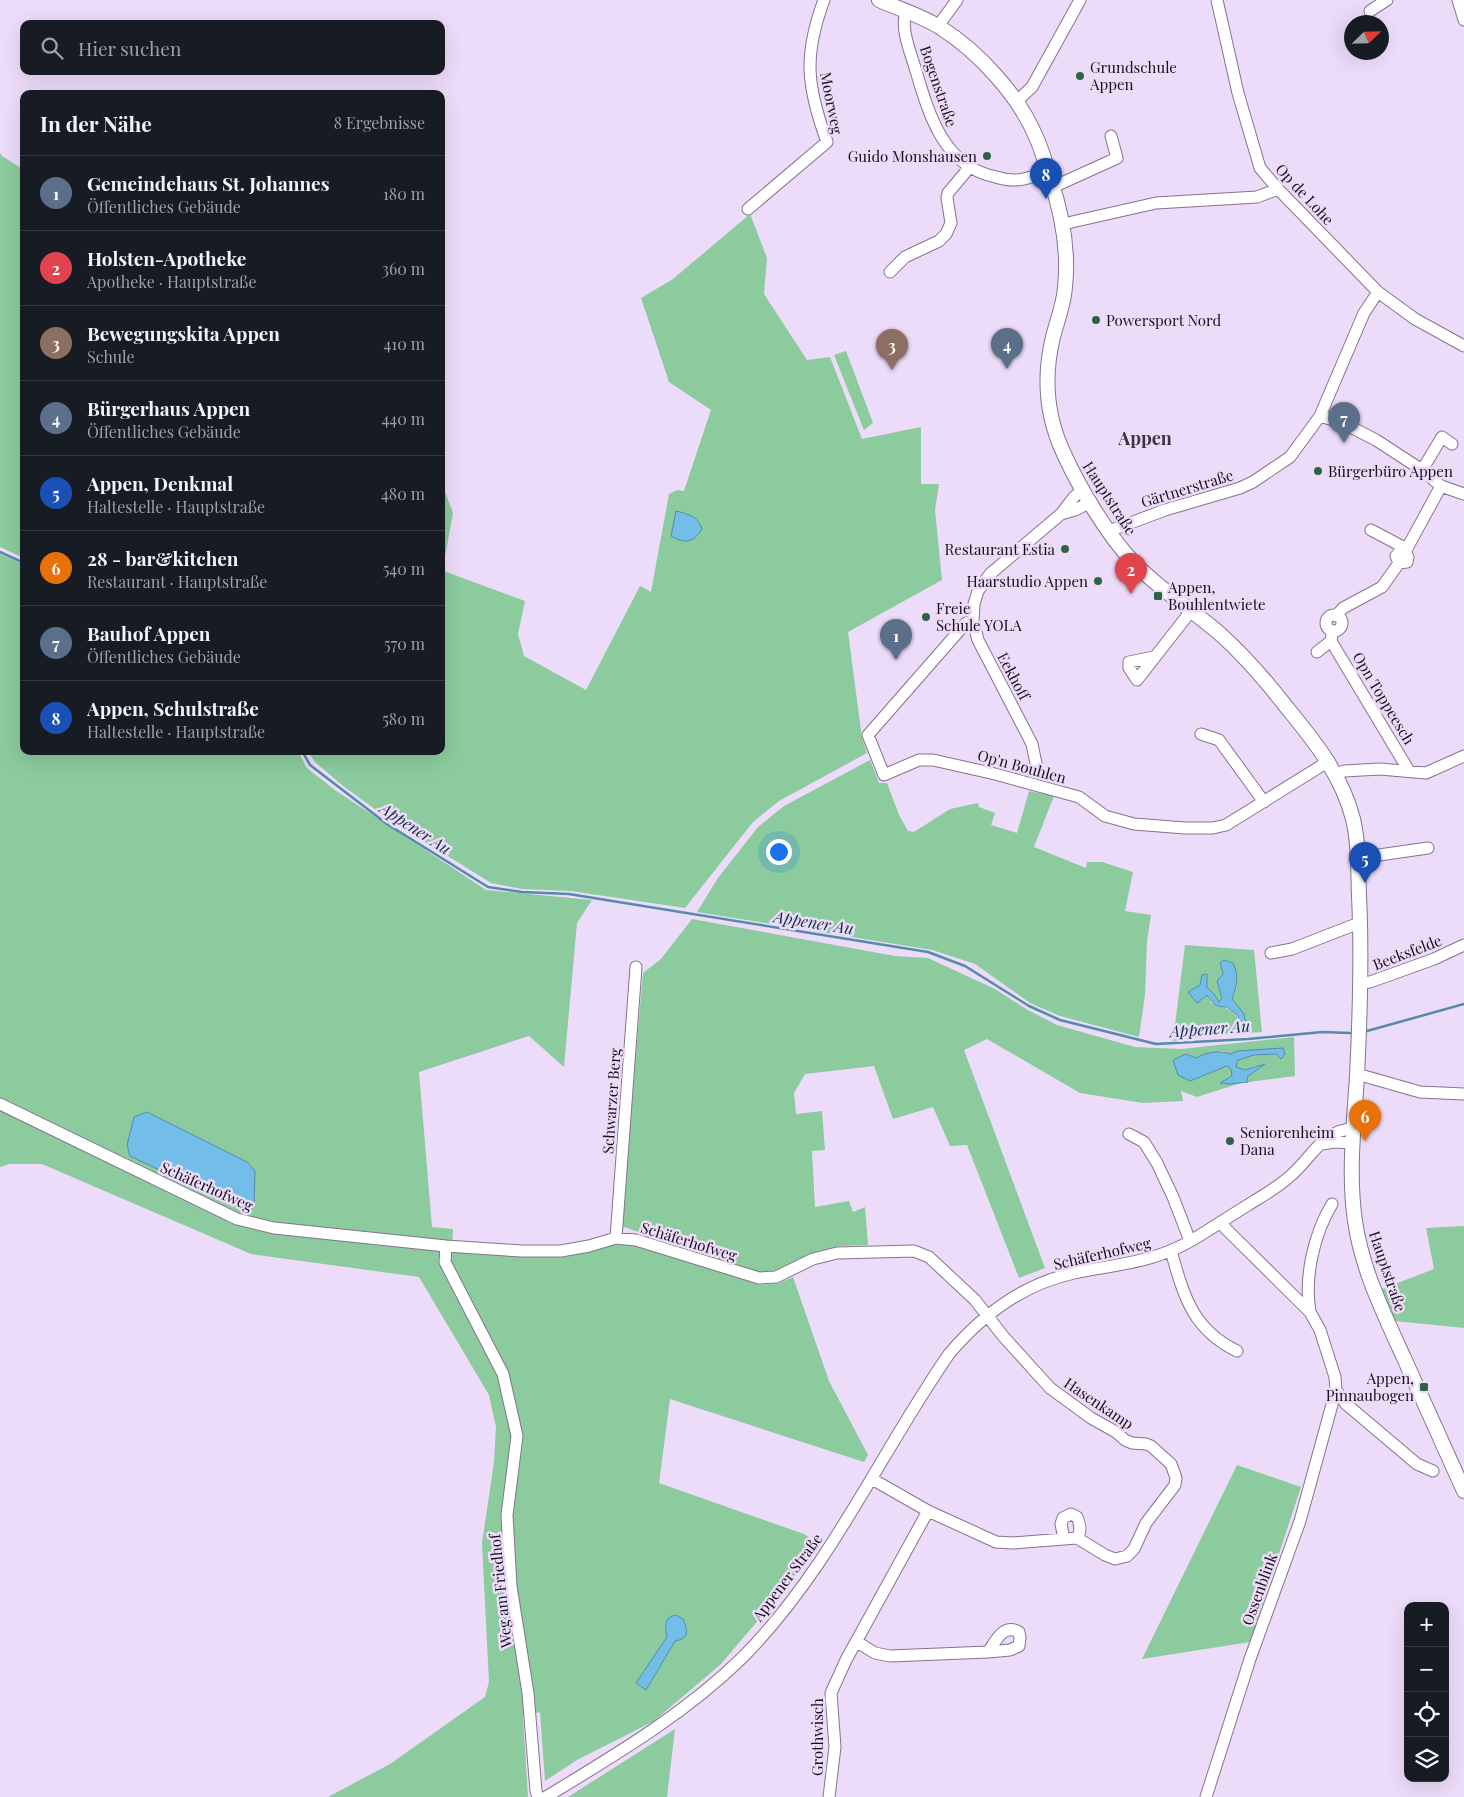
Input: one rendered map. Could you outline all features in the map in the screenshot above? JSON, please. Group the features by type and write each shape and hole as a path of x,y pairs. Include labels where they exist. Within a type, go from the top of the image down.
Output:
{"main road":[{"name":"Hauptstraße","path":"879,0 938,26 978,57 1016,102 1036,136 1063,224 1067,256 1066,287 1047,372 1047,400 1050,417 1062,450 1083,490 1109,531 1144,573 1216,631 1249,662 1329,761 1344,792 1352,817 1358,858 1360,925 1360,983 1352,1174 1354,1218 1367,1270 1388,1322 1464,1491"}],"street":[{"name":"Moorweg","path":"748,209 827,142 815,107 810,81 812,41 824,0"},
{"path":"938,26 957,0"},
{"path":"1016,102 1032,87 1080,0"},
{"name":"Op de Lohe","path":"1217,0 1238,93 1260,168 1378,292 1415,320 1464,346"},
{"path":"1370,11 1386,0"},
{"path":"1458,0 1464,20"},
{"name":"Bogenstraße","path":"906,12 903,24 920,82 935,125 951,151 969,168 988,176 1014,180 1048,171"},
{"path":"1053,187 1118,158 1111,136"},
{"path":"890,272 905,257 939,241 946,234 951,223 948,193 969,168"},
{"path":"1063,224 1156,203 1257,197 1278,189"},
{"name":"Gärtnerstraße","path":"1109,531 1165,510 1230,492 1253,482 1290,457 1320,416 1364,313 1378,292"},
{"path":"1320,416 1343,423 1376,440 1422,470 1441,486 1464,494"},
{"path":"1422,470 1442,437 1452,444"},
{"path":"1406,551 1441,486"},
{"name":"Eekhoff","path":"1037,768 1032,744 978,640 973,621 974,604 978,591 985,579 1061,514 1074,497 1083,490"},
{"name":"Eekhoff","path":"1061,514 1091,502"},
{"path":"1317,652 1332,636 1327,620 1331,616 1336,616 1342,608 1382,586 1399,563 1407,562 1406,551 1370,530"},
{"path":"1154,657 1191,611"},
{"name":"Op'n Bouhlen","path":"973,621 966,623 868,735 884,775 918,760 933,760 995,774 1079,797 1106,816 1134,824 1213,828 1226,825 1329,761"},
{"name":"Opn Toppeesch","path":"1332,636 1409,772"},
{"path":"1201,734 1219,740 1264,802"},
{"path":"1336,774 1344,771 1380,769 1426,773 1464,756"},
{"path":"1358,858 1428,848"},
{"path":"1270,953 1292,949 1354,925 1360,925"},
{"name":"Beeksfelde","path":"1360,983 1370,982 1434,959 1464,945"},
{"name":"Schwarzer Berg","path":"616,1238 636,967"},
{"path":"1357,1074 1420,1092 1464,1094"},
{"name":"Schäferhofweg","path":"0,1104 237,1219 274,1228 446,1246 521,1251 561,1250 589,1246 616,1238 636,1240 760,1278 776,1277 813,1259 837,1253 914,1250 929,1257 987,1314 1013,1298 1059,1277 1134,1263 1170,1251 1221,1222 1290,1177 1326,1138 1343,1129 1353,1136"},
{"path":"1129,1134 1144,1142 1157,1163 1190,1241"},
{"path":"1310,1312 1307,1288 1310,1267 1324,1220 1332,1204"},
{"name":"Ossenblink","path":"1206,1797 1250,1659 1300,1521 1336,1390 1335,1377 1320,1330 1310,1312 1221,1222"},
{"name":"Weg am Friedhof","path":"446,1246 445,1262 503,1374 517,1436 507,1515 511,1586 528,1693 538,1797"},
{"path":"1170,1251 1182,1291 1193,1312 1207,1330 1237,1352"},
{"name":"Appener Straße","path":"546,1797 650,1733 704,1692 742,1657 790,1602 816,1568 949,1354 987,1314"},
{"name":"Hasenkamp","path":"987,1314 1003,1336 1050,1388 1125,1440 1152,1446 1171,1464 1174,1471 1176,1478 1175,1486 1146,1523 1134,1549 1127,1556 1115,1559 1077,1538"},
{"name":"Ossenblink","path":"1336,1390 1346,1404 1417,1464 1433,1471"},
{"path":"872,1478 928,1510 996,1542 1013,1543 1077,1538 1080,1530 1077,1516 1071,1514 1062,1518 1061,1524 1064,1538"},
{"path":"928,1510 854,1646 890,1656 988,1652"},
{"name":"Grothwisch","path":"829,1797 835,1746 831,1693 854,1646"}],"green space":[{"path":"0,153 20,167 20,556 0,547"},
{"path":"750,214 767,258 764,294 807,360 830,357 862,439 921,427 921,484 939,484 935,510 942,580 848,632 862,738 867,753 779,801 753,822 685,908 571,891 522,889 491,883 390,820 343,786 315,762 311,755 445,755 445,571 525,601 518,634 524,656 586,690 640,586 651,592 669,494 677,490 684,491 711,410 669,382 641,298 673,279"},
{"path":"846,351 873,423 864,430 834,355"},
{"path":"445,492 453,513 445,557"},
{"path":"0,554 20,563 20,755 300,755 307,768 335,790 486,890 592,900 577,923 564,1067 529,1036 419,1072 432,1227 453,1229 452,1251 562,1256 592,1251 615,1244 636,1245 760,1285 779,1283 793,1277 829,1381 868,1455 864,1462 670,1399 659,1483 804,1534 817,1543 792,1580 721,1664 654,1721 577,1760 545,1781 540,1712 523,1717 528,1797 328,1797 390,1764 485,1697 489,1682 482,1543 494,1462 496,1427 489,1395 419,1277 251,1254 42,1164 10,1164 0,1167","holes":["147,1112 247,1162 255,1171"]},
{"path":"870,760 879,783 887,783 899,815 908,831 914,832 950,809 978,803 979,807 995,813 991,825 1017,833 1029,791 1054,796 1034,847 1086,868 1087,862 1102,862 1133,872 1125,911 1151,915 1147,941 1145,995 1139,1037 1060,1016 1030,1003 975,964 932,950 697,912 718,878 758,827 784,806"},
{"path":"692,919 895,956 928,958 995,989 1026,1009 1057,1025 1135,1047 1181,1049 1294,1037 1295,1076 1241,1083 1197,1097 1181,1091 1183,1101 1143,1103 1080,1093 987,1039 964,1050 1045,1268 1019,1278 967,1145 950,1146 933,1107 893,1119 874,1066 805,1074 794,1093 796,1114 822,1111 825,1150 812,1151 815,1207 849,1201 853,1212 865,1207 868,1245 840,1246 818,1251 783,1269 759,1273 621,1226 643,973 661,959","holes":["1282,1048 1285,1054 1254,1055 1238,1060 1236,1067 1245,1070 1256,1066 1246,1077 1248,1082 1221,1083 1232,1076 1231,1069 1227,1066 1190,1081 1186,1054 1196,1058 1222,1051 1231,1054"]},
{"path":"1185,945 1254,950 1262,1032 1248,1033 1244,1014 1232,999 1237,986 1220,963 1223,974 1217,981 1223,998 1219,1003 1207,987 1207,975 1200,985 1188,992 1207,995 1211,1003 1230,1010 1247,1033 1223,1034 1173,1041"},
{"path":"1464,1226 1464,1328 1395,1321 1382,1289 1434,1269 1426,1228"},
{"path":"1237,1465 1301,1487 1250,1642 1142,1659"},
{"path":"675,1729 667,1797 568,1797"}],"water":[{"path":"676,511 692,516 698,521 702,529 695,537 688,541 671,536"},
{"path":"1224,960 1233,963 1235,968 1237,981 1232,999 1244,1014 1248,1033 1237,1015 1227,1007 1215,1004 1207,995 1197,1003 1188,992 1200,985 1202,975 1207,974 1207,987 1219,1002 1222,998 1217,981 1223,974 1220,963"},
{"path":"1283,1048 1285,1054 1281,1059 1276,1054 1254,1055 1238,1060 1236,1067 1245,1070 1265,1064 1247,1077 1248,1082 1220,1083 1232,1076 1231,1069 1227,1066 1190,1081 1178,1075 1173,1060 1186,1054 1196,1058 1213,1052 1231,1054 1237,1051"},
{"path":"147,1112 247,1162 255,1171 254,1207 246,1211 130,1156 127,1145 134,1117"},
{"path":"676,1615 683,1619 686,1636 675,1641 646,1690 636,1683 667,1637 667,1620"}],"waterway":[{"name":"Appener Au","path":"0,552 20,561"},
{"name":"Appener Au","path":"304,755 310,765 387,824 488,887 522,892 569,894 928,952 965,966 1029,1006 1060,1020 1156,1044 1248,1039 1322,1032 1350,1033"},
{"name":"Appener Au","path":"1367,1031 1464,1004"}],"place":[{"name":"Grundschule Appen","path":"1080,76"},
{"name":"Guido Monshausen","path":"987,156"},
{"name":"Appen, Schulstraße","path":"1046,199"},
{"name":"Powersport Nord","path":"1096,320"},
{"name":"Bürgerhaus Appen","path":"1007,369"},
{"name":"Bewegungskita Appen","path":"892,370"},
{"name":"Bauhof Appen","path":"1344,443"},
{"name":"Bürgerbüro Appen","path":"1318,471"},
{"name":"Restaurant Estia","path":"1065,549"},
{"name":"Haarstudio Appen","path":"1098,581"},
{"name":"Holsten-Apotheke","path":"1131,594"},
{"name":"Appen, Bouhlentwiete","path":"1158,596"},
{"name":"Freie Schule YOLA","path":"926,617"},
{"name":"Gemeindehaus St. Johannes","path":"896,660"},
{"name":"Appen, Denkmal","path":"1365,883"},
{"name":"Seniorenheim Dana","path":"1230,1141"},
{"name":"28 - bar&kitchen","path":"1365,1141"},
{"name":"Appen, Pinnaubogen","path":"1424,1387"}],"district":[{"name":"Appen","path":"1145,438"}]}
